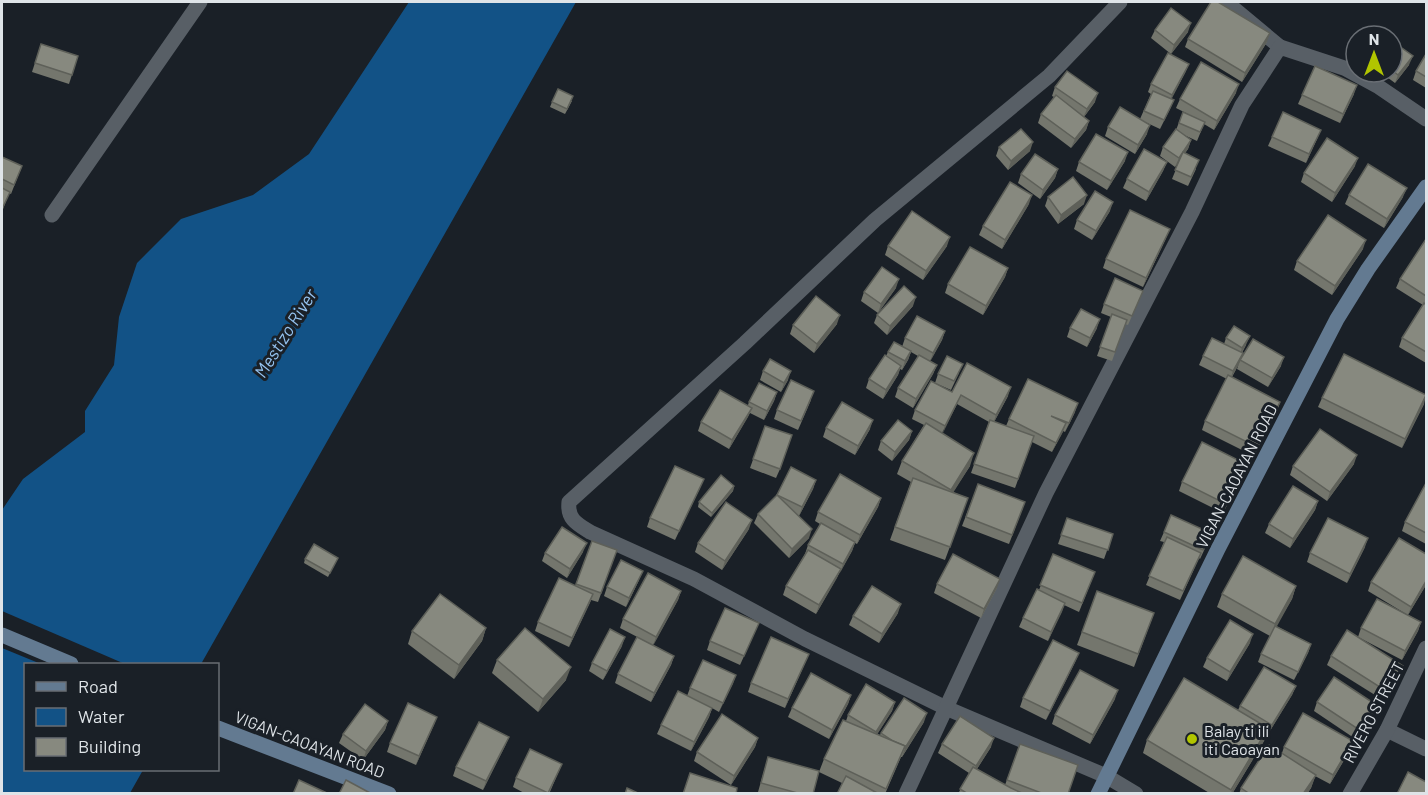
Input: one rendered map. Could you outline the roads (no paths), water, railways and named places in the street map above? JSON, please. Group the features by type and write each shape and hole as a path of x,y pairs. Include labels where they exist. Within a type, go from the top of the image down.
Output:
{"main road":[{"name":"VIGAN-CAOAYAN ROAD","path":"1098,794 1218,549 1337,319 1368,269 1426,187"},
{"path":"2,635 69,663"},
{"name":"VIGAN-CAOAYAN ROAD","path":"219,728 389,794"}],"street":[{"path":"52,215 200,2"},
{"path":"1120,2 1049,76 875,220 745,343 569,502 568,512 574,522 590,532 694,579 946,708 1106,776 1136,794"},
{"path":"1226,2 1280,47 1344,68 1379,87 1426,119"},
{"path":"906,794 1046,493 1192,212 1242,105 1280,47"},
{"name":"RIVERO STREET","path":"1350,794 1387,730 1426,648"},
{"path":"1387,730 1426,749"}],"water":[{"name":"Mestizo River","path":"409,2 576,2 202,663 24,663 24,771 142,771 130,793 2,794 2,510 23,479 85,432 85,411 114,365 119,317 137,263 181,219 253,195 309,154"}],"place":[{"name":"Balay ti ili iti Caoayan","path":"1192,739"}]}
